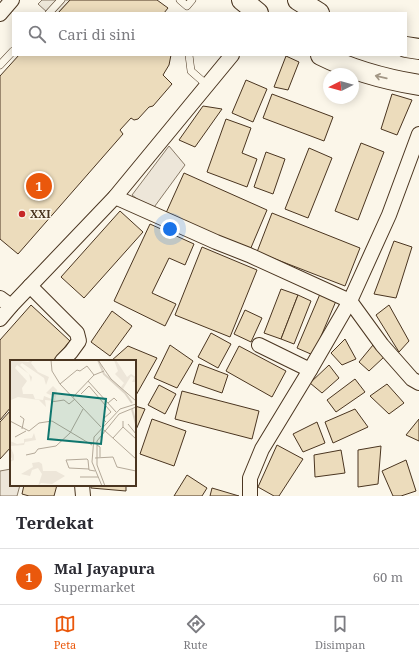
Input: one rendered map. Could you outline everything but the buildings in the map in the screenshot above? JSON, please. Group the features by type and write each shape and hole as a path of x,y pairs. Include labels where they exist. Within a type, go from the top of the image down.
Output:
{"main road":[{"path":"242,0 257,12"},
{"path":"298,0 317,12"},
{"path":"407,47 419,49"},
{"path":"323,56 361,72 419,85"}],"street":[{"path":"0,14 12,0"},
{"path":"0,319 5,302 30,286 115,197 231,56"},
{"path":"250,496 250,478 262,449 350,301 389,215 419,134"},
{"path":"115,197 350,301 382,345 412,379 419,383"},
{"path":"30,286 77,333 79,341 63,360"},
{"path":"259,345 310,370"},
{"path":"82,486 83,496"}],"lane":[{"path":"50,12 62,0"},
{"path":"180,0 188,6"},
{"path":"0,65 12,52"},
{"path":"189,56 191,71 207,85"}],"shaded area":[{"path":"42,0 70,0 59,12 47,12 38,4"},
{"path":"169,146 185,165 152,210 132,195"},
{"path":"10,469 10,486 20,486 17,496 0,496 0,471"}],"place":[{"name":"Mal Jayapura","path":"39,186"},
{"name":"XXI","path":"22,214"}]}
